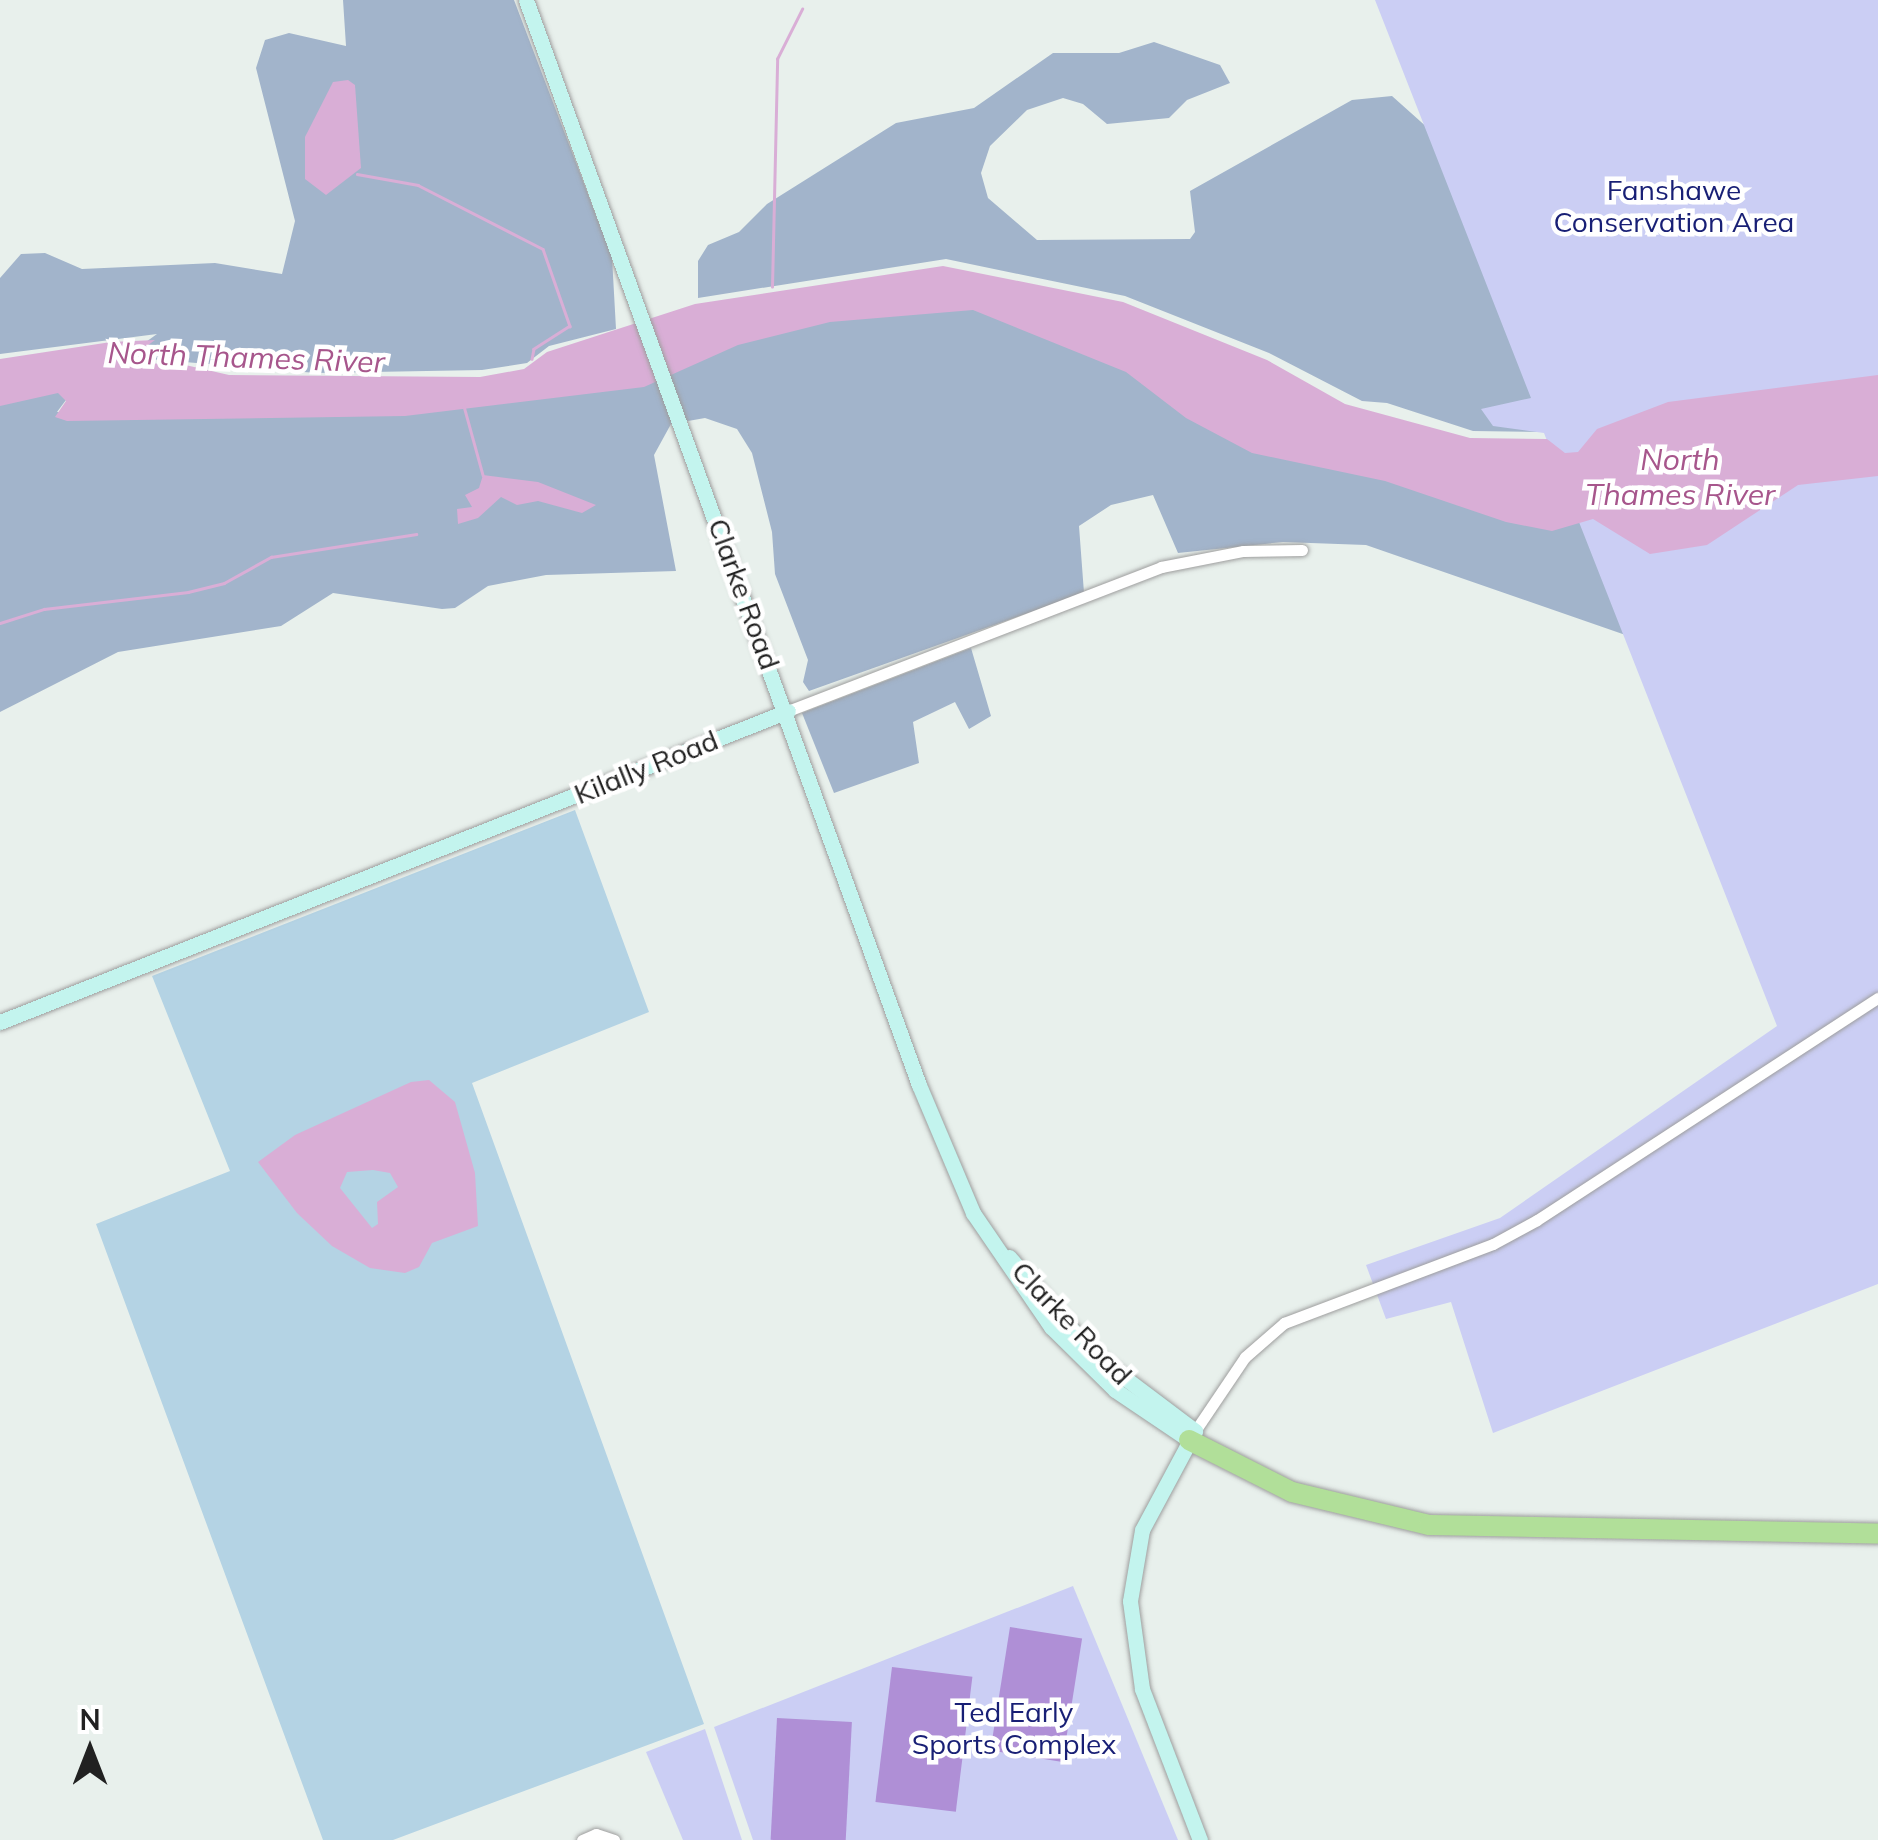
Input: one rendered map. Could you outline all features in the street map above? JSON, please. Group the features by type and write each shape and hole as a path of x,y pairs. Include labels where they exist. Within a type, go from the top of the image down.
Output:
{"highway":[{"path":"1192,1436 1329,1492 1508,1526 1878,1534"}],"main road":[{"name":"Clarke Road","path":"526,0 788,711 919,1085 963,1187 1004,1251 1061,1321 1123,1380 1192,1436"},
{"name":"Kilally Road","path":"0,1022 788,711"},
{"path":"1192,1436 1142,1530 1130,1601 1142,1688 1200,1840"}],"street":[{"name":"Kilally Road","path":"788,711 1161,567 1242,550 1302,550"},
{"path":"1192,1436 1245,1357 1284,1323 1507,1236 1842,1027 1878,998"},
{"path":"582,1840 596,1834 614,1840"}],"shaded area":[{"path":"343,0 514,0 612,257 616,329 549,346 527,363 482,370 316,373 125,357 157,334 0,354 0,278 21,254 45,253 82,269 215,263 282,274 295,221 256,68 265,40 289,33 346,46"},
{"path":"1154,42 1220,65 1230,83 1187,100 1169,118 1107,124 1083,104 1063,98 1027,110 990,146 981,173 988,198 1037,240 1190,239 1195,232 1190,191 1352,100 1392,96 1458,155 1550,432 1473,431 1387,403 1362,401 1269,353 1125,296 946,259 698,298 698,261 708,245 739,232 767,204 896,123 974,108 1053,53 1119,53"},
{"path":"976,305 1596,515 1637,639 1366,545 1283,542 1178,553 1153,495 1111,505 1079,526 1084,593 809,691 803,682 808,660 775,574 772,532 752,453 737,429 705,418 671,424 654,455 676,571 546,575 488,586 455,608 442,609 333,593 281,626 118,652 0,712 0,403 61,389 69,396 57,412 322,416 881,309"},
{"path":"971,648 991,716 969,729 955,702 913,722 919,763 834,793 802,713"},
{"path":"575,810 649,1012 472,1083 704,1724 393,1840 323,1840 96,1224 230,1171 152,976"}],"green space":[{"name":"Fanshawe Conservation Area","path":"1375,0 1878,0 1878,1284 1493,1433 1451,1302 1386,1319 1366,1265 1500,1218 1777,1026 1544,433 1493,426 1481,409 1531,398"},
{"name":"Ted Early Sports Complex","path":"1073,1586 1178,1840 753,1840 714,1727"},
{"path":"1010,1627 1082,1638 1063,1762 990,1750"},
{"path":"892,1667 972,1677 956,1812 875,1802"},
{"path":"777,1718 852,1722 846,1840 771,1840"},
{"path":"705,1729 742,1840 683,1840 646,1752"}],"water":[{"path":"348,80 355,85 361,168 326,195 305,179 305,137 333,82"},
{"name":"North Thames River","path":"943,266 1123,302 1267,360 1345,404 1470,438 1547,439 1565,453 1578,452 1597,429 1668,402 1878,375 1878,476 1798,485 1707,545 1650,554 1593,519 1552,531 1506,522 1385,481 1252,453 1186,418 1126,372 973,310 830,322 738,345 644,387 405,416 67,421 55,417 66,401 58,393 0,406 0,359 111,342 155,340 124,363 181,364 229,375 480,377 524,369 547,352 695,304"},
{"path":"483,475 538,482 596,505 582,513 538,501 517,505 501,497 478,518 458,524 457,509 472,507 465,495 479,488"},
{"path":"429,1080 455,1102 475,1173 478,1226 432,1243 419,1267 405,1273 370,1268 332,1246 297,1213 258,1162 295,1135 411,1082","holes":["347,1172 390,1173 398,1187 377,1202 378,1224 372,1228 340,1188"]}],"waterway":[{"path":"772,287 777,59 802,9"},
{"path":"357,174 418,185 543,249 570,326 534,349 532,359"},
{"path":"464,406 483,475"},
{"path":"0,623 44,609 188,592 224,583 271,557 416,534"}]}
